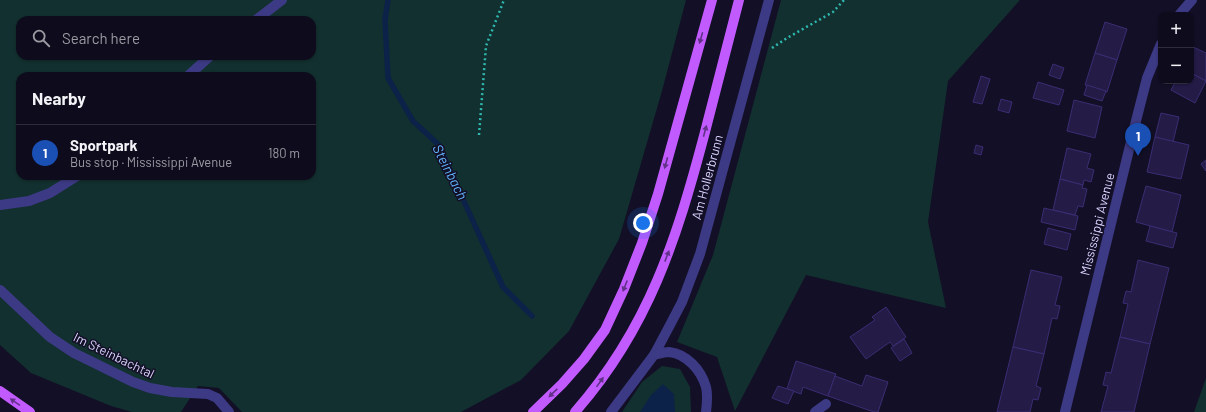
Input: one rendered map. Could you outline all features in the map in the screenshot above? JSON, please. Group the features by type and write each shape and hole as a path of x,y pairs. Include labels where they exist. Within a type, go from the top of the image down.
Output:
{"main road":[{"path":"533,412 562,384 584,359 605,330 624,289 642,243 658,194 712,0"},
{"path":"575,412 593,392 626,344 642,315 656,284 676,233 692,180 739,0"},
{"path":"0,391 30,412"}],"street":[{"path":"261,16 282,0"},
{"name":"Am Hollerbrunn","path":"611,412 654,355 682,302 700,254 769,0"},
{"path":"1182,12 1192,0"},
{"name":"Mississippi Avenue","path":"1065,412 1147,78 1159,48"},
{"path":"192,72 206,60"},
{"path":"0,205 28,201 50,193 71,180"},
{"name":"Im Steinbachtal","path":"0,290 50,337 74,353 133,382 150,388 172,392 208,394 217,398 229,412"},
{"path":"654,355 667,352 680,354 690,362 700,373 706,387 706,412"},
{"path":"815,412 826,404"}],"path":[{"path":"479,135 486,46 504,0"},
{"path":"752,61 787,38 833,12 844,0"}],"green space":[{"path":"0,0 686,0 662,91 619,239 569,331 521,380 461,412 242,412 219,388 198,386 181,412 132,412 111,406 31,373 0,345"},
{"path":"781,0 1020,0 948,81 928,222 946,308 806,275 735,411 717,357 677,342 713,255"},
{"path":"662,366 680,369 690,387 691,412 622,412 642,382"},
{"path":"1206,378 1206,412 1194,412"}],"water":[{"path":"663,384 674,394 675,412 640,412 651,395"}],"building":[{"path":"1105,22 1127,29 1117,60 1095,53"},
{"path":"1194,47 1206,53 1206,81 1194,75"},
{"path":"1095,53 1117,60 1107,92 1085,85"},
{"path":"1053,64 1064,68 1060,79 1049,75"},
{"path":"1194,75 1206,81 1195,103 1171,90 1174,84 1194,84"},
{"path":"981,76 990,79 982,104 973,102"},
{"path":"1038,82 1064,90 1059,105 1033,98"},
{"path":"1087,85 1106,91 1102,101 1084,95"},
{"path":"1001,99 1012,102 1009,113 998,110"},
{"path":"1074,100 1102,107 1095,138 1067,131"},
{"path":"1161,113 1179,117 1173,142 1155,137"},
{"path":"1155,137 1189,145 1181,179 1147,172"},
{"path":"976,145 983,147 981,155 974,153"},
{"path":"1067,148 1091,154 1087,168 1094,170 1091,182 1084,180 1083,185 1060,179"},
{"path":"1206,160 1206,171 1201,164"},
{"path":"1060,179 1083,185 1082,188 1087,189 1083,207 1078,206 1075,215 1053,210"},
{"path":"1146,186 1181,195 1172,232 1136,222"},
{"path":"1044,208 1078,216 1075,230 1041,222"},
{"path":"1150,226 1177,233 1173,248 1146,241"},
{"path":"1048,228 1071,234 1067,250 1044,244"},
{"path":"1138,260 1169,268 1150,344 1120,337 1128,304 1123,303 1126,291 1131,292"},
{"path":"1031,270 1062,277 1055,305 1060,306 1057,319 1052,318 1044,354 1013,347"},
{"path":"886,307 906,337 893,346 890,342 866,359 850,337 875,320 872,317"},
{"path":"1120,337 1150,344 1134,412 1101,412 1108,386 1103,385 1106,372 1111,373"},
{"path":"904,339 912,353 900,361 891,348"},
{"path":"1013,347 1044,354 1036,386 1041,388 1038,400 1033,399 1030,412 997,412"},
{"path":"796,361 836,374 828,396 803,387 801,394 787,389"},
{"path":"866,375 888,382 878,412 874,412 828,396 835,376 862,386"},
{"path":"778,386 794,391 788,404 772,398"}],"waterway":[{"name":"Steinbach","path":"388,0 385,20 388,78 413,121 439,145 503,287 532,316"}],"place":[{"name":"Sportpark","path":"1138,156"}]}
